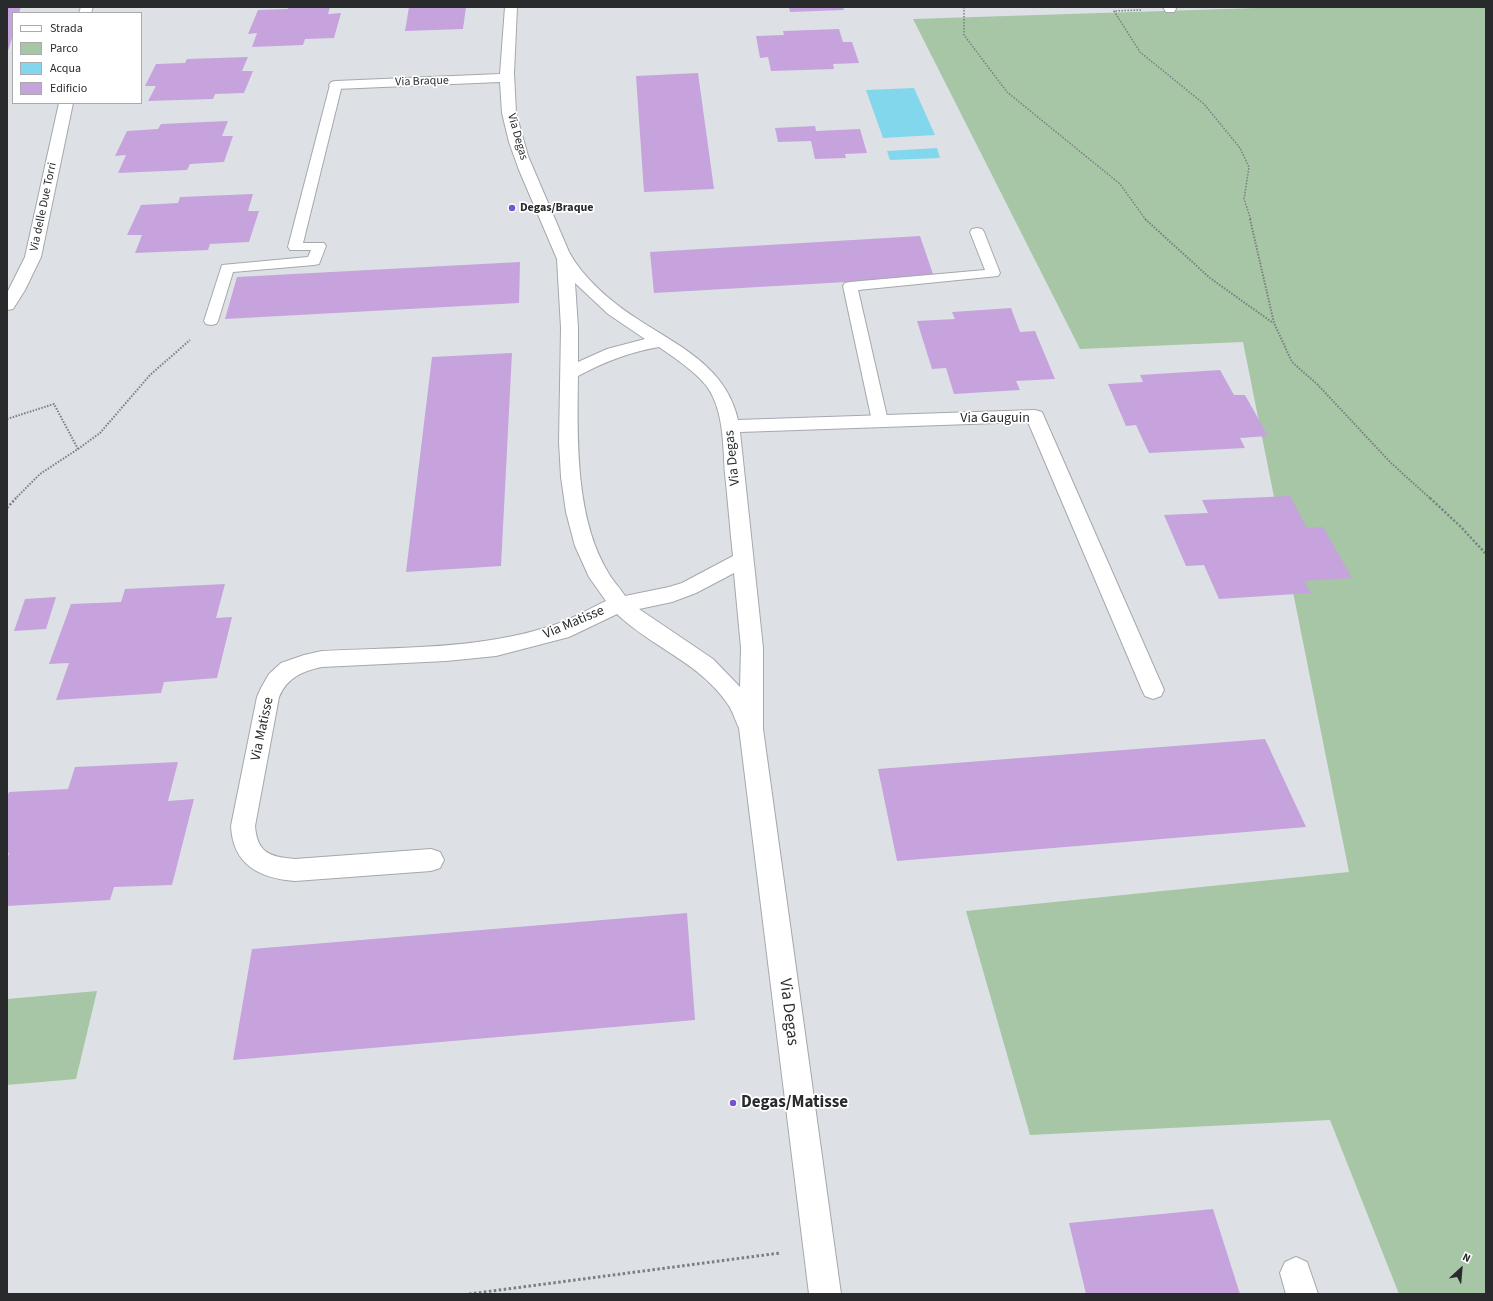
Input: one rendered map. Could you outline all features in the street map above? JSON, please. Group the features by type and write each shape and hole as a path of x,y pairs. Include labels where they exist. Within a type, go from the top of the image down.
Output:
{"street":[{"name":"Via Degas","path":"511,7 508,78 509,112 516,138 531,181 565,259 590,288 614,311 692,363 715,386 724,401 730,426 752,648 751,729 825,1294"},
{"name":"Via Braque","path":"336,85 508,78"},
{"name":"Via delle Due Torri","path":"7,305 17,290 33,257 66,104"},
{"name":"Via Degas","path":"565,259 569,313 568,462 573,498 589,555 602,580 620,604 639,622 692,655 718,677 740,703 751,729"},
{"path":"569,374 616,351 632,346 660,342"},
{"name":"Via Gauguin","path":"730,426 1035,416 1153,690"},
{"name":"Via Matisse","path":"431,860 283,870 267,866 255,858 247,848 243,834 243,826 268,697 278,678 286,670 306,661 322,658 446,653 496,648 518,644 561,632 620,604 637,602 672,594 689,588 744,559"}],"lane":[{"path":"211,321 227,268 314,261 319,246 295,247 336,85"},
{"path":"880,421 850,286 994,273 978,232"}],"path":[{"path":"964,7 964,35 1007,92 1120,184 1148,223 1210,278 1274,323"},
{"path":"1170,8 1114,11 1140,52 1204,104 1240,148 1249,167 1244,199 1253,228 1274,323 1292,362 1318,385 1390,463 1461,527 1486,554"},
{"path":"7,508 40,474 100,433 150,375 211,321"},
{"path":"7,419 54,404 78,449"},
{"path":"469,1294 818,1248"}],"green space":[{"path":"1288,7 1486,7 1486,1294 1399,1294 1330,1120 1030,1135 966,911 1349,872 1243,342 1080,349 913,19"},
{"path":"97,991 76,1079 7,1085 7,999"}],"water":[{"path":"914,88 935,135 883,138 866,90"},
{"path":"937,148 940,158 890,160 887,151"}],"building":[{"path":"7,7 21,7 19,12 12,12 12,38 7,54"},
{"path":"289,7 330,7 328,14 341,13 334,38 305,39 303,45 252,47 257,33 248,34 258,10 288,9"},
{"path":"409,7 466,7 463,29 405,31"},
{"path":"789,7 843,7 844,10 790,12"},
{"path":"839,29 843,42 852,42 859,63 833,64 834,69 771,71 768,57 760,58 756,36 784,35 783,31"},
{"path":"248,57 242,71 253,71 244,93 215,94 213,99 148,101 156,86 145,86 156,64 185,63 187,59"},
{"path":"698,73 714,189 644,192 636,76"},
{"path":"228,121 222,136 233,136 224,162 190,164 187,170 118,173 126,155 115,156 127,131 158,129 161,124"},
{"path":"815,126 816,131 860,129 867,153 845,154 846,158 815,159 811,141 778,142 775,128"},
{"path":"253,194 248,211 259,211 249,242 210,244 208,250 135,253 142,235 127,235 141,205 178,203 180,197"},
{"path":"920,236 934,277 654,293 650,252"},
{"path":"520,262 519,303 225,319 237,277"},
{"path":"1011,308 1020,332 1035,331 1055,379 1016,381 1020,390 954,394 946,368 932,369 917,321 955,319 952,312"},
{"path":"512,353 501,566 406,572 432,357"},
{"path":"1220,370 1234,395 1245,395 1268,436 1240,438 1245,448 1149,453 1136,425 1126,426 1108,384 1143,382 1140,375"},
{"path":"1290,496 1307,528 1323,527 1352,578 1304,581 1311,593 1219,599 1204,565 1186,566 1164,515 1208,513 1202,500"},
{"path":"225,584 216,618 232,617 217,678 164,682 161,693 56,700 69,663 49,664 71,604 121,602 125,589"},
{"path":"56,597 46,629 14,631 25,599"},
{"path":"1265,739 1306,827 897,861 878,769"},
{"path":"178,762 168,801 194,799 172,885 114,887 110,900 7,906 7,860 9,853 7,853 7,797 9,792 68,789 75,767"},
{"path":"687,913 695,1020 233,1060 252,949"},
{"path":"1213,1209 1240,1294 1086,1294 1069,1223"}],"place":[{"name":"Degas/Braque","path":"512,208"},
{"name":"Degas/Matisse","path":"733,1103"}]}
